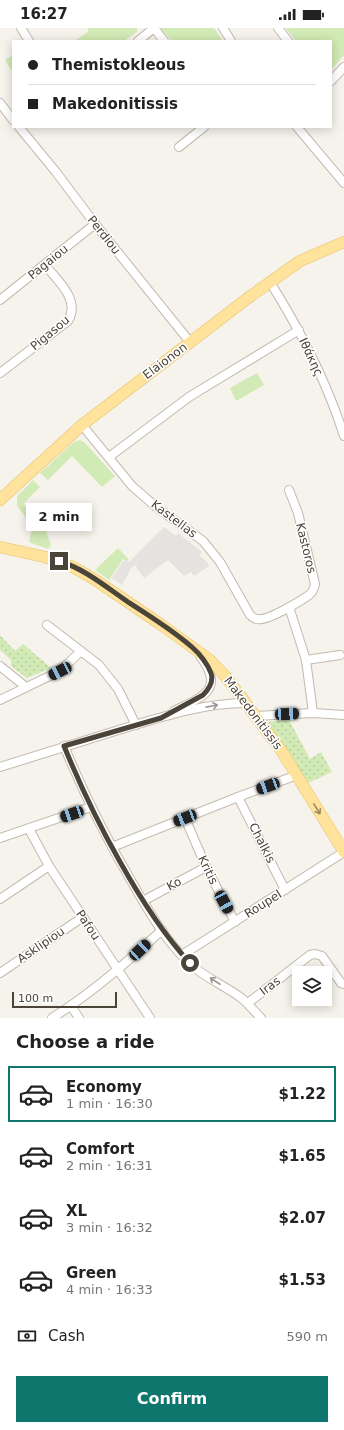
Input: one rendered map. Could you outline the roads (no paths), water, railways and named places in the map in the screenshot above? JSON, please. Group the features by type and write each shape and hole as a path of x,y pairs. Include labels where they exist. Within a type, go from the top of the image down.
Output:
{"main road":[{"name":"Elaionon","path":"0,500 82,425 270,282 300,261 344,242"},
{"name":"Makedonitissis","path":"1,547 45,556 86,573 210,660 220,670 281,750 344,852"}],"street":[{"path":"21,28 28,40"},
{"path":"139,40 154,28 163,40"},
{"path":"222,28 229,40"},
{"path":"278,28 287,40"},
{"path":"332,80 344,67"},
{"path":"0,103 12,119"},
{"name":"Perdiou","path":"20,128 190,342"},
{"path":"179,147 203,128"},
{"path":"298,128 344,183"},
{"name":"Pagaiou","path":"0,300 95,224"},
{"name":"Pigasou","path":"0,373 68,321 72,315 73,308 70,297 45,264"},
{"name":"Ιθάκης","path":"270,282 299,330 336,410 344,436"},
{"path":"109,457 189,397 299,330"},
{"name":"Kastellas","path":"82,425 132,486 155,506 203,541 220,562 250,615 256,619"},
{"name":"Kastoros","path":"256,619 264,619 289,607 310,594 315,584 298,513 289,490"},
{"path":"289,607 306,660 313,713"},
{"path":"47,625 99,665 118,689 136,725"},
{"path":"161,718 203,695 211,684 212,679 208,668 194,649"},
{"path":"0,700 60,671 81,651"},
{"path":"306,660 340,654"},
{"path":"0,666 26,687"},
{"path":"0,767 64,746 161,718 211,706 230,703 246,703"},
{"path":"255,716 313,713 344,715"},
{"path":"64,746 91,807 112,847 143,901 162,930 182,955 198,970 248,1003 260,1018"},
{"path":"112,847 238,797 297,776"},
{"name":"Chalkis","path":"238,797 285,890"},
{"path":"0,838 91,807"},
{"name":"Kritis","path":"185,818 206,867 235,922"},
{"name":"Pafou","path":"29,829 49,866 150,1018"},
{"name":"Roupel","path":"182,955 344,852"},
{"path":"0,899 49,866"},
{"name":"Ko","path":"143,901 206,867"},
{"name":"Asklipiou","path":"0,973 83,917"},
{"path":"52,1018 71,1006 118,970 162,930"},
{"name":"Iras","path":"248,1003 310,955 315,954 322,956 341,983 344,984"},
{"path":"71,1006 79,1018"}]}
